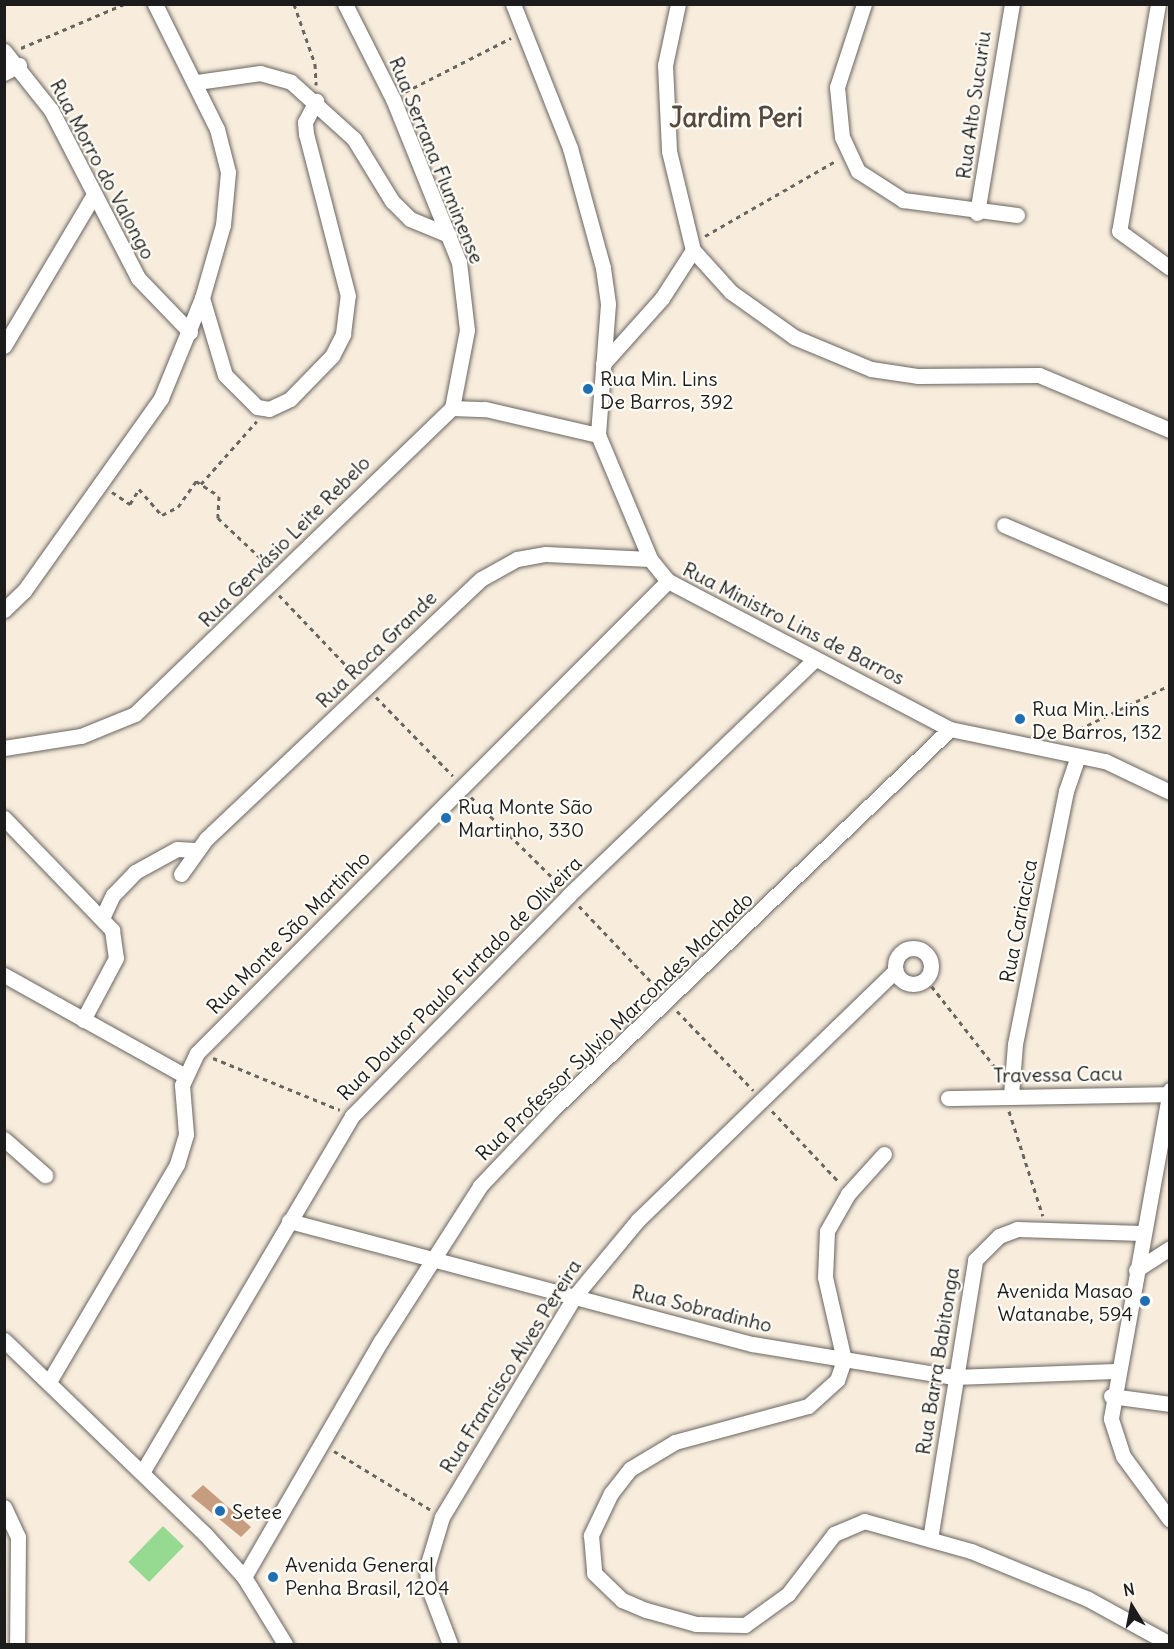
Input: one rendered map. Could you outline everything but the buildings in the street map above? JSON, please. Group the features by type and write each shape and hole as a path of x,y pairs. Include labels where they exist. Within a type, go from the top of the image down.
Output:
{"street":[{"path":"4,610 24,591 99,482 162,398 202,298 223,225 228,172 198,82 155,4"},
{"name":"Rua Serrana Fluminense","path":"345,4 393,99 449,235 464,282 467,330 452,408"},
{"name":"Rua Ministro Lins de Barros","path":"513,4 570,148 598,246 608,304 598,435 650,559 668,581 950,729 1078,756 1130,770 1170,792"},
{"path":"678,4 664,64 667,131 693,250 709,272 775,326 843,359 918,376 1039,375 1170,430"},
{"path":"864,4 837,87 849,153 870,182 903,200 977,213 1017,215"},
{"name":"Rua Alto Sucuriu","path":"977,213 1012,4"},
{"path":"1158,4 1119,231 1170,268"},
{"name":"Rua Morro do Valongo","path":"9,50 51,110 92,198 138,278 189,332"},
{"path":"4,73 19,65"},
{"path":"198,82 260,74 291,82 316,101 354,140 392,201 410,219 449,235"},
{"path":"202,298 225,375 251,404 269,409 320,373 347,317 339,246 306,134 305,122 316,101"},
{"path":"4,346 92,198"},
{"path":"603,364 662,298 693,250"},
{"path":"452,408 485,409 598,435"},
{"name":"Rua Gervásio Leite Rebelo","path":"4,748 81,736 135,714 452,408"},
{"path":"1004,525 1170,597"},
{"name":"Rua Roca Grande","path":"180,874 196,850 481,579 517,559 546,554 650,559"},
{"name":"Rua Monte São Martinho","path":"184,1075 197,1053 668,581"},
{"name":"Rua Doutor Paulo Furtado de Oliveira","path":"143,1471 352,1116 569,895 815,659"},
{"name":"Rua Professor Sylvio Marcondes Machado","path":"244,1577 431,1259 504,1161 666,1000 950,729"},
{"name":"Rua Cariacica","path":"1011,1088 1066,790 1078,756"},
{"path":"4,818 103,916 112,930 116,958 83,1020"},
{"path":"103,916 112,895 135,872 177,849 196,850"},
{"name":"Rua Francisco Alves Pereira","path":"450,1644 428,1586 427,1567 442,1517 574,1297 638,1220 895,971 897,957 915,947 931,960 926,980"},
{"path":"895,971 908,984 926,980"},
{"path":"4,975 184,1075 186,1134 177,1164 50,1380"},
{"name":"Travessa Cacu","path":"948,1098 1011,1088 1169,1092"},
{"path":"1169,1092 1115,1371 1111,1396 1111,1419 1123,1456 1170,1520"},
{"path":"4,1139 45,1175"},
{"path":"884,1154 848,1194 827,1232 823,1256 844,1360 837,1380 808,1406 675,1442 630,1469 611,1493 591,1535 594,1573 622,1600 646,1610 696,1624 745,1625 788,1594 818,1551 848,1525 884,1525 930,1539 1088,1599 1170,1644"},
{"name":"Rua Sobradinho","path":"289,1221 752,1344 954,1377 1115,1371"},
{"name":"Rua Barra Babitonga","path":"930,1539 954,1377 975,1260 999,1236 1046,1226 1142,1233"},
{"path":"1136,1270 1170,1248"},
{"path":"4,1340 50,1380 143,1471 244,1577 285,1644"},
{"path":"1111,1396 1170,1404"},
{"path":"4,1507 18,1537 17,1644"}],"path":[{"path":"9,50 124,4"},
{"path":"294,4 315,64 316,101"},
{"path":"393,99 525,32"},
{"path":"693,250 694,243 849,153"},
{"path":"201,484 269,409"},
{"path":"99,482 130,504 139,489 162,515 178,507 193,481 201,484 219,496 223,523 280,575"},
{"path":"1040,749 1170,685"},
{"path":"462,788 569,895 848,1194"},
{"path":"926,980 1011,1088 1007,1103 1046,1226"},
{"path":"197,1053 352,1116"},
{"path":"322,1443 442,1517"}],"green space":[{"path":"163,1526 184,1546 149,1582 128,1562"}],"place":[{"name":"Rua Min. Lins De Barros, 392","path":"588,389"},
{"name":"Rua Min. Lins De Barros, 132","path":"1020,719"},
{"name":"Rua Monte São Martinho, 330","path":"446,818"},
{"name":"Avenida Masao Watanabe, 594","path":"1145,1301"},
{"name":"Setee","path":"220,1511"},
{"name":"Avenida General Penha Brasil, 1204","path":"273,1577"}],"district":[{"name":"Jardim Peri","path":"736,118"}]}
